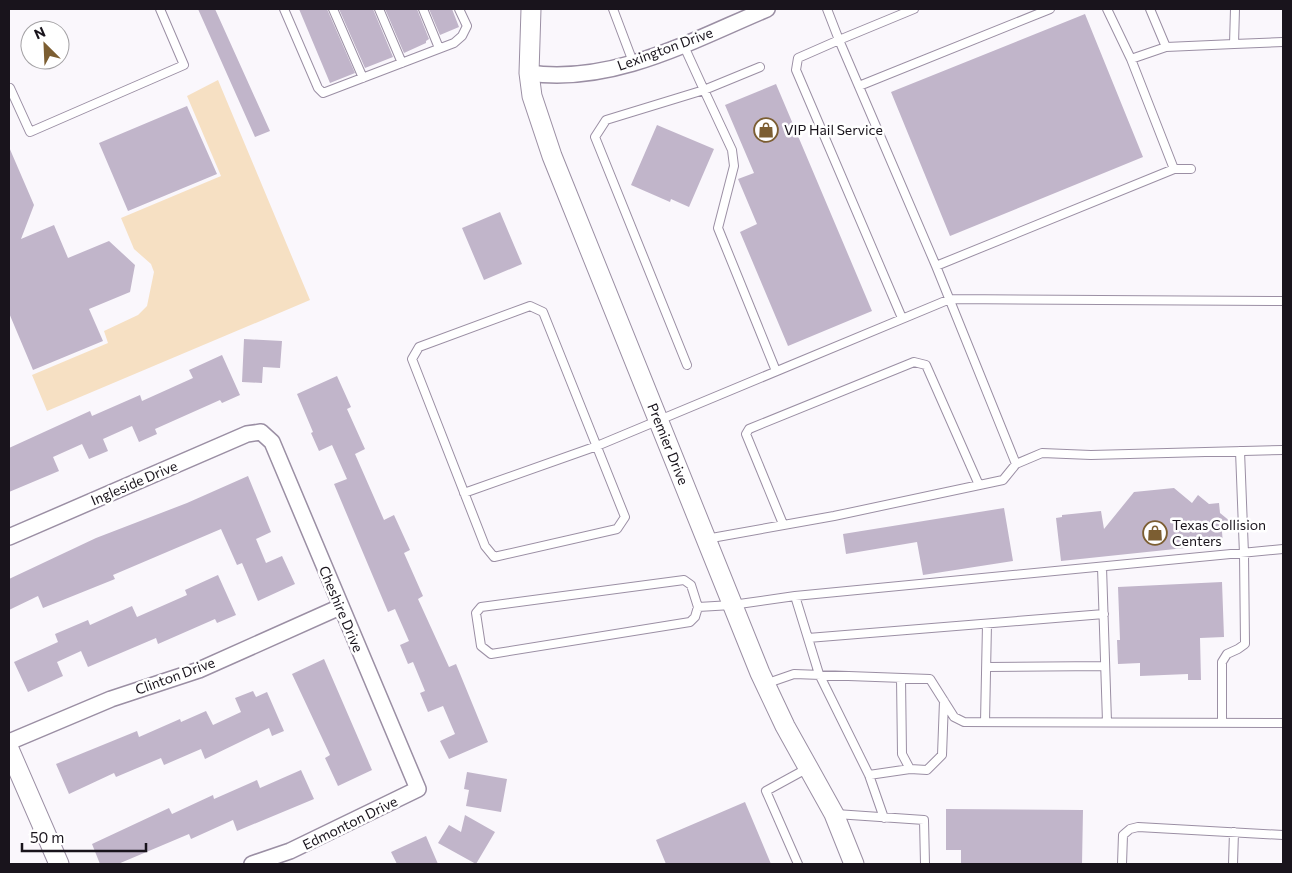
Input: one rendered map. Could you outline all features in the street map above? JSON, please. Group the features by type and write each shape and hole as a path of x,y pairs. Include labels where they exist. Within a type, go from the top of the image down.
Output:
{"street":[{"name":"Premier Drive","path":"531,9 530,73 532,96 546,140 765,684 834,814 854,864"},
{"name":"Lexington Drive","path":"530,73 555,77 579,75 633,62 683,44 768,9"},
{"name":"Ingleside Drive","path":"9,537 248,434 261,432"},
{"name":"Cheshire Drive","path":"261,432 272,442 418,789"},
{"name":"Clinton Drive","path":"9,742 111,699 199,670 340,607"},
{"path":"9,749 59,864"},
{"name":"Edmonton Drive","path":"252,864 290,851 418,789"}],"lane":[{"path":"9,89 30,132 184,65 160,9"},
{"path":"284,9 318,88 323,93 454,43 462,36 467,26 459,9"},
{"path":"333,9 363,78"},
{"path":"379,9 402,63"},
{"path":"423,9 439,48"},
{"path":"613,9 633,62"},
{"path":"827,9 838,40 950,299 1016,464"},
{"path":"902,318 796,70 798,58 914,9"},
{"path":"859,86 1050,9"},
{"path":"1107,9 1131,59 1174,170"},
{"path":"1150,9 1166,47"},
{"path":"1234,44 1235,9"},
{"path":"1131,59 1166,47 1283,42"},
{"path":"683,44 732,150 734,166 718,228 776,371"},
{"path":"687,365 595,137 606,120 704,90 760,66"},
{"path":"936,266 1174,170 1191,169"},
{"path":"464,493 597,446 950,299 1283,301"},
{"path":"530,306 543,312 597,446 625,516 617,529 494,557 485,546 412,359 419,347 530,306"},
{"path":"783,524 746,434 749,429 914,362 926,365 979,485"},
{"path":"706,539 834,516 1003,480 1016,464 1042,454 1091,455 1283,450"},
{"path":"1222,722 1222,662 1227,654 1245,644 1240,451"},
{"path":"698,607 1283,549"},
{"path":"1102,567 1107,722"},
{"path":"684,580 691,585 698,607 695,617 690,622 490,654 481,646 476,612 481,607 684,580"},
{"path":"795,596 819,674 869,775 884,818"},
{"path":"808,638 1104,614"},
{"path":"985,722 987,624"},
{"path":"987,667 1106,666"},
{"path":"765,684 794,674 930,678 954,717 964,722 1283,723"},
{"path":"901,678 902,754 910,768"},
{"path":"869,775 910,768 927,770 942,754 944,699"},
{"path":"798,864 766,791 808,768"},
{"path":"834,814 924,820 925,864"},
{"path":"1122,864 1124,835 1130,829 1138,827 1283,834"},
{"path":"1233,864 1234,832"}],"shaded area":[{"path":"218,80 310,300 47,411 32,375 108,343 104,331 138,315 147,306 154,272 151,264 134,249 121,218 221,176 187,96"}],"building":[{"path":"198,9 215,9 270,131 255,137"},
{"path":"299,9 327,9 355,73 330,83"},
{"path":"339,9 373,9 393,57 365,68"},
{"path":"385,9 417,9 429,39 426,43 404,53"},
{"path":"429,9 452,9 459,27 440,35"},
{"path":"1085,14 1143,157 950,236 891,92"},
{"path":"776,84 872,311 788,346 740,232 757,224 738,179 754,173 725,105"},
{"path":"187,106 217,174 128,211 99,143"},
{"path":"657,125 714,149 689,207 671,199 670,202 631,185"},
{"path":"9,147 34,205 21,239 54,225 68,258 109,241 135,265 130,292 89,309 103,341 33,370 9,313"},
{"path":"500,212 522,264 484,280 462,228"},
{"path":"244,339 282,341 280,368 263,367 262,383 242,382"},
{"path":"222,355 240,395 222,403 220,400 155,429 157,434 139,442 132,426 103,439 108,451 89,459 82,444 53,457 59,471 9,492 9,448 90,411 92,416 140,395 142,401 193,378 189,370"},
{"path":"337,376 351,407 347,409 365,449 355,454 384,520 394,515 410,550 404,553 423,596 418,599 449,667 456,664 488,742 449,759 440,741 455,734 443,706 428,712 420,693 425,691 413,662 408,664 400,645 409,641 395,609 388,612 334,484 347,479 332,445 319,451 297,394"},
{"path":"248,476 271,532 256,539 266,563 282,556 295,584 258,601 242,563 237,565 221,529 113,575 115,579 43,608 38,596 9,610 9,579 96,538 187,503"},
{"path":"1174,488 1192,503 1198,495 1209,504 1219,503 1220,513 1231,522 1222,532 1223,544 1061,561 1056,518 1062,517 1062,515 1101,511 1104,529 1134,492"},
{"path":"1004,508 1013,561 923,575 917,542 846,554 843,534"},
{"path":"218,575 236,615 217,623 215,619 158,644 156,638 88,667 81,651 57,662 63,676 28,692 14,662 58,642 55,634 88,620 90,625 132,606 137,617 187,595 185,590"},
{"path":"1222,582 1224,637 1200,638 1201,680 1188,680 1188,674 1140,676 1140,663 1118,664 1117,640 1120,640 1118,587"},
{"path":"324,659 372,770 338,786 325,758 330,755 292,674"},
{"path":"253,691 256,697 267,692 284,731 272,736 269,728 205,759 201,749 164,765 161,758 116,777 114,773 69,794 56,764 137,731 139,737 180,719 181,722 206,711 213,725 241,712 235,698"},
{"path":"301,770 314,799 237,831 233,820 191,839 189,834 118,864 100,864 92,844 169,808 172,814 213,795 214,799 257,780 260,788"},
{"path":"467,772 507,779 501,812 466,806 469,790 464,789"},
{"path":"745,802 771,864 666,864 656,840"},
{"path":"946,809 1083,810 1082,864 961,864 961,850 946,850"},
{"path":"465,815 495,832 476,864 438,843 449,825 461,832"},
{"path":"426,836 438,864 397,864 391,852"}],"place":[{"name":"VIP Hail Service","path":"766,130"},
{"name":"Texas Collision Centers","path":"1155,533"}]}
